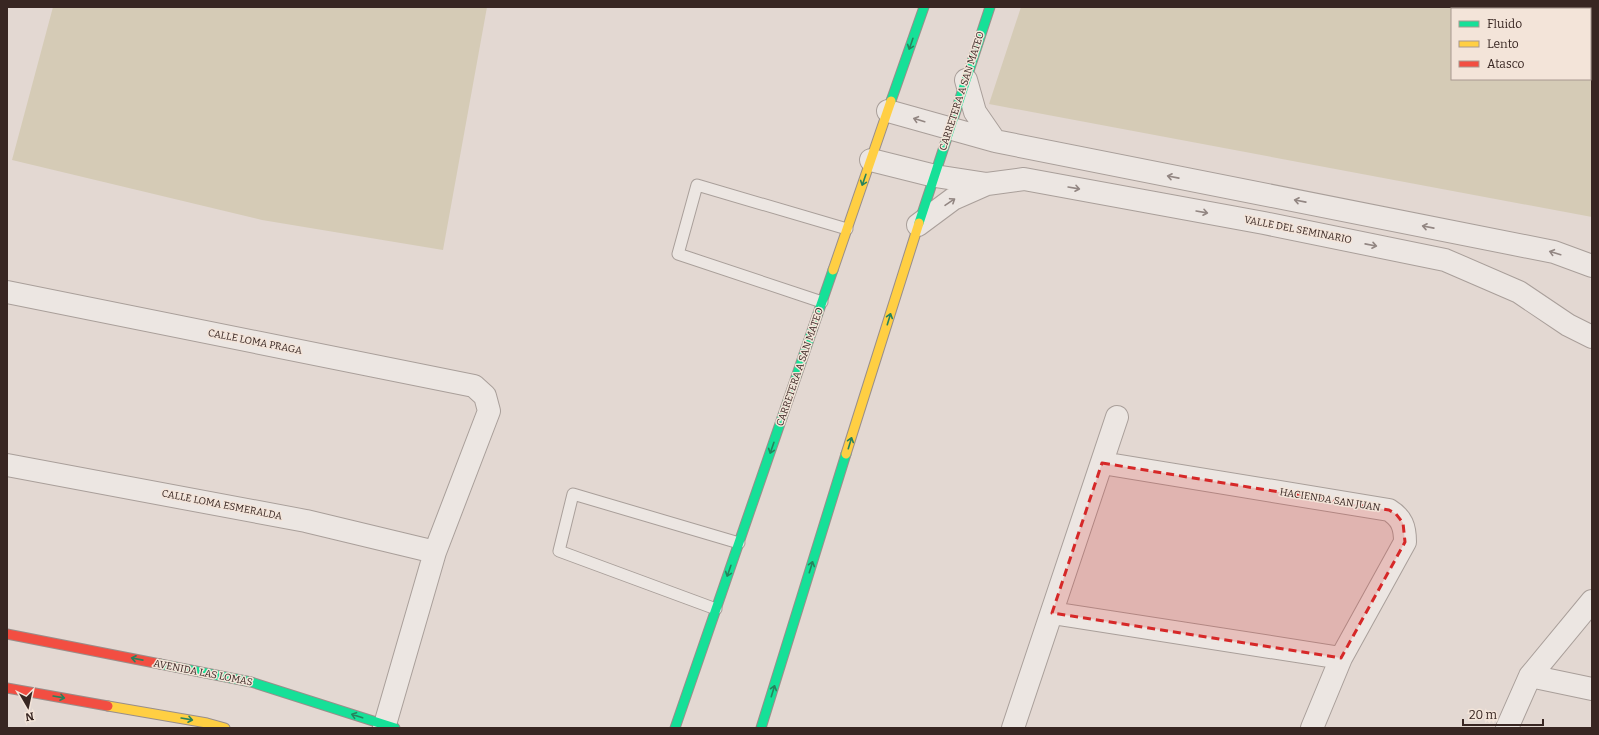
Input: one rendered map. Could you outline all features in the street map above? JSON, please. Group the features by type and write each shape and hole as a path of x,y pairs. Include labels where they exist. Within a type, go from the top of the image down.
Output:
{"main road":[{"name":"CARRETERA A SAN MATEO","path":"675,728 924,7"},
{"name":"CARRETERA A SAN MATEO","path":"761,728 918,225 990,7"},
{"name":"AVENIDA LAS LOMAS","path":"7,634 252,682 388,727"},
{"path":"7,688 212,726"}],"street":[{"path":"966,80 975,112 995,141"},
{"path":"888,111 995,141 1554,252 1592,266"},
{"name":"VALLE DEL SEMINARIO","path":"871,160 934,176 987,184"},
{"name":"VALLE DEL SEMINARIO","path":"918,225 952,199 987,184 1024,179 1264,223 1445,260 1519,292 1568,324 1592,337"},
{"path":"1264,223 1273,196"},
{"name":"CALLE LOMA PRAGA","path":"7,292 474,386 484,396 489,411 435,552"},
{"path":"1013,728 1117,416"},
{"name":"HACIENDA SAN JUAN","path":"1102,462 1389,510 1396,514 1403,523 1405,542 1341,658 1312,728"},
{"name":"CALLE LOMA ESMERALDA","path":"7,465 306,521 435,552"},
{"path":"388,727 435,552"},
{"path":"1507,728 1530,676 1592,601"},
{"path":"1052,613 1341,658"},
{"path":"1530,676 1592,689"}],"lane":[{"path":"822,302 678,254 697,185 847,229"},
{"path":"716,609 559,551 573,494 739,543"}],"highlighted area":[{"path":"1102,463 1389,510 1396,514 1403,523 1405,542 1341,658 1052,613"}],"shaded area":[{"path":"53,7 487,7 443,250 262,220 12,160"},
{"path":"1021,7 1592,7 1592,217 989,104"}],"traffic: fast":[{"path":"891,101 924,7"},
{"path":"919,223 990,7"},
{"path":"675,728 833,270"},
{"path":"761,728 846,454"},
{"path":"160,664 251,682 395,728"}],"traffic: slow":[{"path":"833,270 891,101"},
{"path":"846,454 919,223"},
{"path":"108,706 207,723 225,728"}],"traffic: jam":[{"path":"7,634 160,664"},
{"path":"7,688 108,706"}]}
